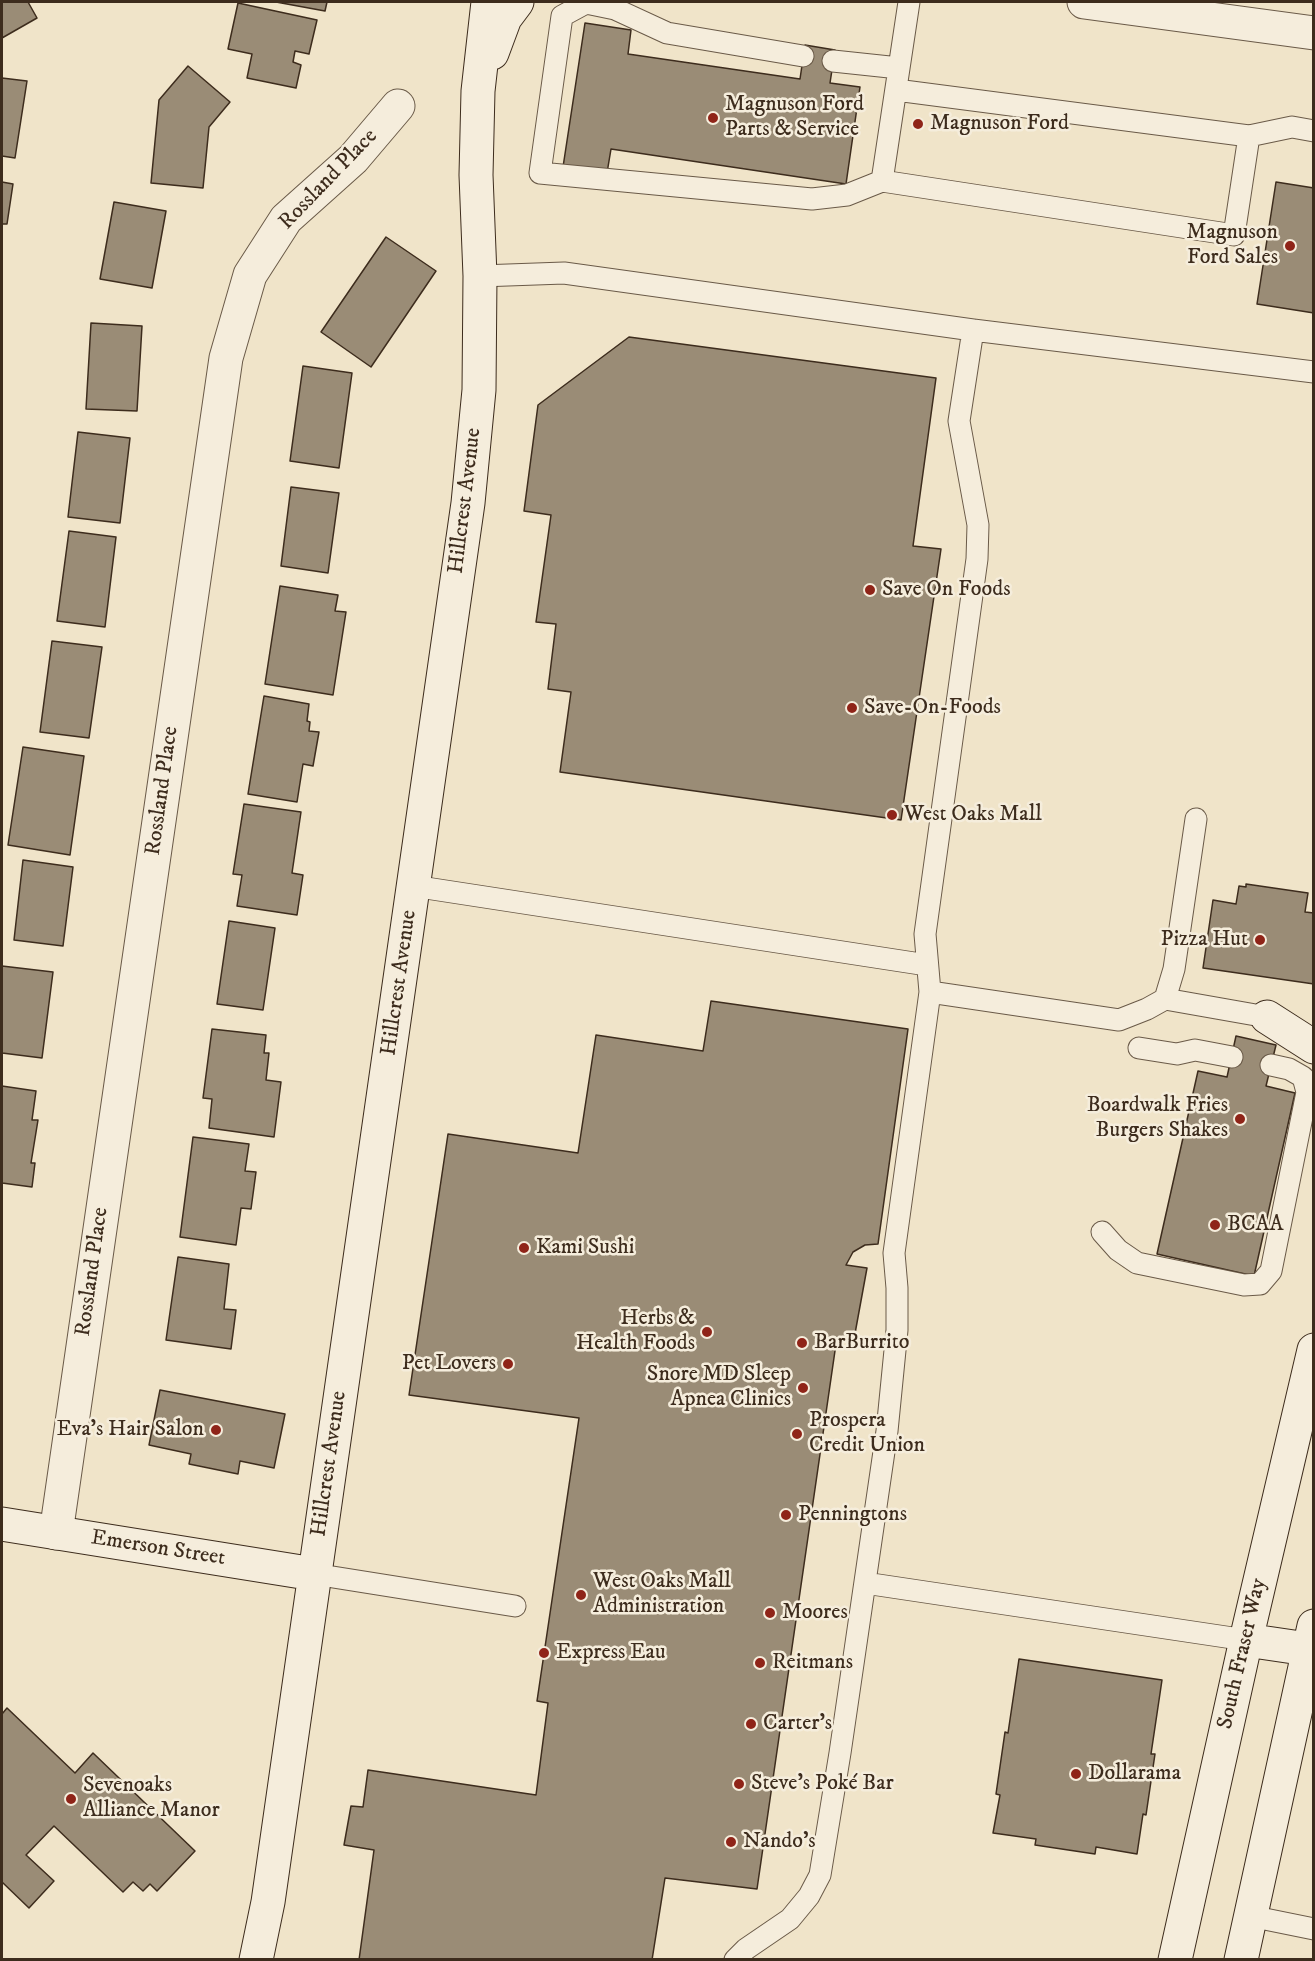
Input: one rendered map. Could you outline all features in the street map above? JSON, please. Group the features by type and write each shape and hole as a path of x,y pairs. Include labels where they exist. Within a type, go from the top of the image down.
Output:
{"street":[{"name":"Hillcrest Avenue","path":"256,1959 268,1902 468,503 479,390 480,276 476,175 478,91 488,2"},
{"path":"478,91 505,18 517,2"},
{"path":"1084,2 1314,33"},
{"name":"Rossland Place","path":"56,1533 226,358 250,275 286,219 353,159 398,106"},
{"path":"1267,1017 1314,1024"},
{"path":"1267,1017 1314,1047"},
{"name":"South Fraser Way","path":"1175,1959 1314,1350"},
{"name":"Emerson Street","path":"2,1524 314,1574"},
{"path":"1241,1959 1312,1642 1246,1640"}],"lane":[{"path":"882,181 909,2"},
{"path":"803,56 667,33 615,9 586,3 562,16 540,173 812,199 847,195 882,181 1234,235 1249,136"},
{"path":"833,61 899,68"},
{"path":"896,90 1249,136 1292,127 1314,131"},
{"path":"480,276 564,273 973,330 1314,372"},
{"path":"735,1959 790,1919 809,1896 820,1875 865,1583 887,1431 897,1330 894,1253 930,992 925,934 977,559 978,525 959,421 973,330"},
{"path":"1166,999 1174,969 1196,819"},
{"path":"413,886 927,965"},
{"path":"930,992 1119,1020 1166,999 1267,1017"},
{"path":"1139,1048 1177,1054 1195,1050 1232,1057"},
{"path":"1102,1232 1118,1250 1137,1263 1244,1286 1260,1284 1271,1271 1307,1092 1303,1077 1289,1069 1271,1065"},
{"path":"314,1574 515,1606"},
{"path":"865,1583 1246,1640"},
{"path":"1250,1916 1314,1929"}],"building":[{"path":"2,2 28,2 37,18 2,38"},
{"path":"276,2 327,2 325,11"},
{"path":"238,3 317,20 309,54 295,51 293,62 301,65 296,88 247,78 252,54 228,49"},
{"name":"Magnuson Ford Parts & Service","path":"585,23 631,30 628,54 800,79 805,45 835,50 830,83 860,87 846,184 611,149 607,173 563,167"},
{"path":"188,66 230,102 209,127 203,188 151,183 159,100"},
{"path":"2,78 27,81 15,158 2,156"},
{"path":"2,182 13,184 7,224 2,224"},
{"name":"Magnuson Ford Sales","path":"1276,182 1314,188 1314,313 1257,304"},
{"path":"114,202 166,211 152,288 100,279"},
{"path":"386,237 436,271 371,367 321,332"},
{"path":"91,323 142,326 137,411 86,409"},
{"path":"629,337 936,378 913,546 941,549 901,820 560,772 571,692 548,689 556,624 536,622 551,515 524,511 538,405"},
{"path":"303,366 352,373 339,468 290,461"},
{"path":"78,432 130,438 120,523 68,517"},
{"path":"291,487 339,493 328,573 281,566"},
{"path":"69,531 116,537 105,627 57,621"},
{"path":"280,586 338,595 335,611 346,612 333,695 265,684"},
{"path":"52,641 102,647 89,738 40,732"},
{"path":"264,696 309,704 307,721 310,722 309,731 319,732 313,766 303,764 297,802 248,794"},
{"path":"23,747 84,756 70,855 8,845"},
{"path":"244,804 301,812 292,873 303,875 297,915 237,906 242,875 233,874"},
{"path":"23,860 73,867 63,946 14,940"},
{"name":"Pizza Hut","path":"1246,884 1308,893 1305,912 1314,913 1314,984 1203,968 1213,900 1236,904 1239,886 1246,887"},
{"path":"229,921 275,928 263,1010 217,1004"},
{"path":"2,966 53,972 42,1058 2,1053"},
{"path":"711,1001 908,1029 878,1244 865,1245 853,1252 846,1265 867,1268 854,1339 837,1337 757,1889 665,1878 652,1960 359,1960 374,1850 344,1845 351,1806 363,1807 368,1770 536,1795 548,1703 537,1701 579,1418 409,1395 448,1134 578,1153 596,1035 703,1051"},
{"path":"212,1029 266,1035 264,1053 269,1053 266,1080 281,1082 274,1137 209,1128 212,1099 203,1098"},
{"path":"1236,1036 1276,1045 1266,1086 1295,1093 1254,1276 1157,1254 1198,1071 1227,1077"},
{"path":"2,1086 36,1091 32,1120 38,1120 31,1163 35,1163 32,1187 2,1183"},
{"path":"193,1137 249,1144 245,1171 256,1172 251,1209 241,1208 236,1245 180,1237"},
{"path":"178,1257 229,1264 224,1309 236,1310 231,1349 166,1340"},
{"path":"160,1390 285,1414 274,1468 240,1461 238,1474 189,1464 191,1454 149,1445"},
{"name":"Dollarama","path":"1019,1659 1162,1680 1151,1754 1155,1754 1146,1815 1143,1814 1137,1854 1096,1847 1095,1854 1035,1845 1036,1839 993,1833 1000,1795 996,1794 1005,1732 1008,1733"},
{"name":"Sevenoaks Alliance Manor","path":"7,1708 75,1773 93,1753 195,1851 157,1891 150,1884 143,1891 133,1882 123,1892 54,1826 26,1855 54,1881 29,1908 2,1882 2,1714"}],"place":[{"name":"Magnuson Ford Parts & Service","path":"713,118"},
{"name":"Magnuson Ford","path":"918,124"},
{"name":"Magnuson Ford Sales","path":"1290,246"},
{"name":"Save On Foods","path":"870,590"},
{"name":"Save-On-Foods","path":"852,708"},
{"name":"West Oaks Mall","path":"892,815"},
{"name":"Pizza Hut","path":"1260,940"},
{"name":"Boardwalk Fries Burgers Shakes","path":"1240,1119"},
{"name":"BCAA","path":"1215,1225"},
{"name":"Kami Sushi","path":"524,1248"},
{"name":"Herbs & Health Foods","path":"707,1332"},
{"name":"BarBurrito","path":"802,1343"},
{"name":"Pet Lovers","path":"508,1364"},
{"name":"Snore MD Sleep Apnea Clinics","path":"803,1388"},
{"name":"Eva's Hair Salon","path":"216,1430"},
{"name":"Prospera Credit Union","path":"797,1434"},
{"name":"Penningtons","path":"786,1515"},
{"name":"West Oaks Mall Administration","path":"581,1595"},
{"name":"Moores","path":"770,1613"},
{"name":"Express Eau","path":"544,1653"},
{"name":"Reitmans","path":"760,1663"},
{"name":"Carter's","path":"751,1724"},
{"name":"Dollarama","path":"1076,1774"},
{"name":"Steve's Poké Bar","path":"739,1784"},
{"name":"Sevenoaks Alliance Manor","path":"71,1799"},
{"name":"Nando's","path":"731,1842"}]}
